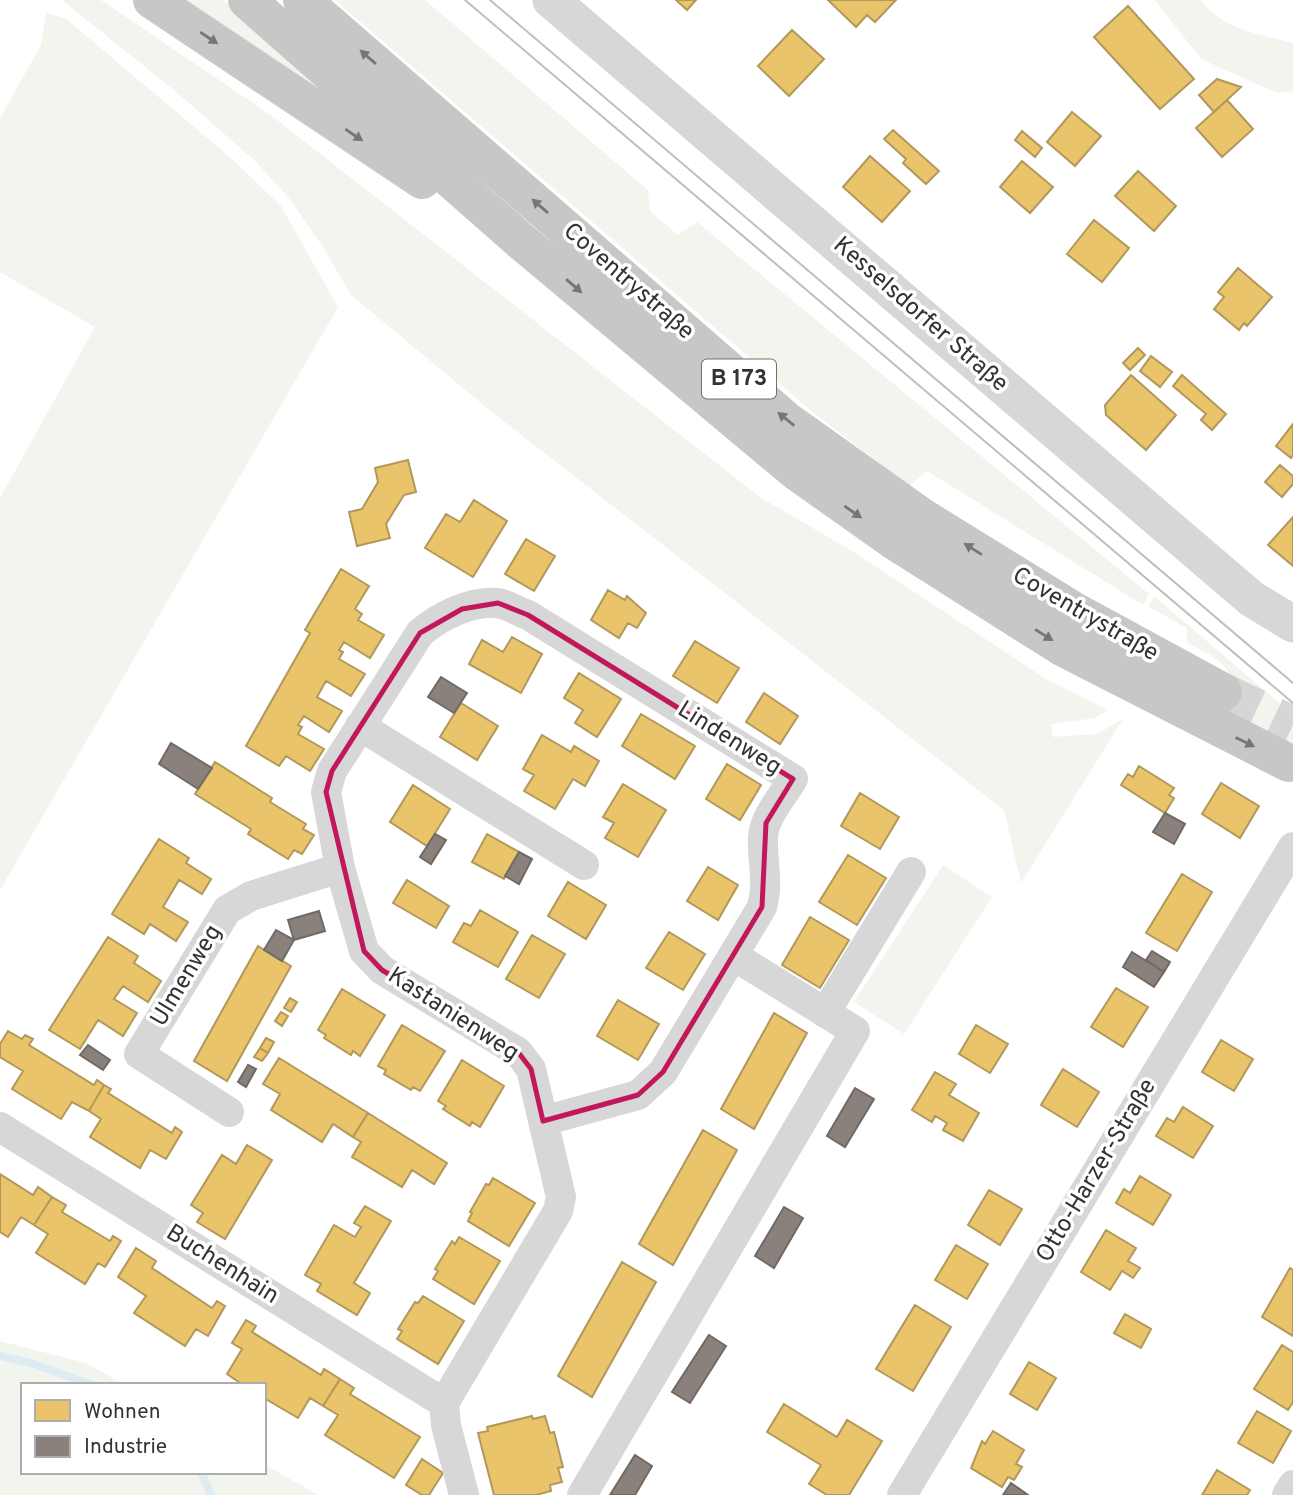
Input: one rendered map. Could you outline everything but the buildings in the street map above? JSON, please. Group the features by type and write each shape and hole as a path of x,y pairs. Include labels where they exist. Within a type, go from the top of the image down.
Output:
{"highway":[{"path":"152,0 431,186 522,242"},
{"name":"B 173","path":"247,0 522,242 729,418 797,472 896,542 1062,647 1289,763"},
{"name":"Coventrystraße","path":"302,0 787,421 922,517 1074,611 1223,692"}],"street":[{"name":"Kesselsdorfer Straße","path":"551,0 1252,599 1293,624"},
{"name":"Kastanienweg","path":"444,1402 558,1211 561,1197 531,1069 518,1052 382,970 364,951 340,868 326,792 332,771 421,633 433,623 462,609 498,603"},
{"name":"Lindenweg","path":"498,603 528,615 793,779 766,823 763,836 767,887 762,907 663,1072 638,1095 543,1121"},
{"path":"360,726 584,865"},
{"name":"Otto-Harzer-Straße","path":"902,1495 1293,848"},
{"name":"Ulmenweg","path":"229,1112 139,1054 227,910 251,896 340,868"},
{"path":"825,1013 911,872"},
{"path":"582,1495 855,1031 734,956"},
{"name":"Buchenhain","path":"0,1127 444,1402"},
{"path":"444,1402 446,1425 464,1495"},
{"path":"1287,1495 1293,1485"}],"highlighted area":[{"path":"498,603 528,615 793,779 766,823 762,907 663,1072 638,1095 543,1121 531,1069 518,1052 382,970 364,951 326,792 332,771 420,633 462,609"}],"shaded area":[{"path":"62,0 101,0 268,113 760,497 857,554 1046,679 1108,710 1095,718 1051,724 1053,737 1097,734 1123,719 1021,883 1004,810 493,413 351,295 323,247 289,198 253,159 175,91"},
{"path":"174,0 223,0 375,131"},
{"path":"335,0 425,0 648,190 650,211 678,235 697,222 1149,594 1143,605 927,471 909,486 809,409"},
{"path":"1155,0 1201,0 1220,18 1231,24 1293,43 1293,91 1277,93 1201,59"},
{"path":"46,13 65,18 231,158 281,206 338,307 0,890 0,498 95,327 0,272 0,118 41,45"},
{"path":"1154,596 1293,715 1293,749 1284,739 1228,713 1231,686 1226,668 1211,655 1187,643 1187,628 1149,607"},
{"path":"943,865 992,897 904,1034 854,1002"},
{"path":"0,1341 86,1363 121,1383 21,1383 21,1474 266,1474 266,1465 318,1495 0,1495"}],"waterway":[{"path":"0,1356 31,1363 86,1383"},
{"path":"202,1474 211,1495"}],"tunnel":[{"path":"1223,692 1293,725"}],"tram line":[{"path":"465,0 1293,703"},
{"path":"490,0 1293,683"}]}
